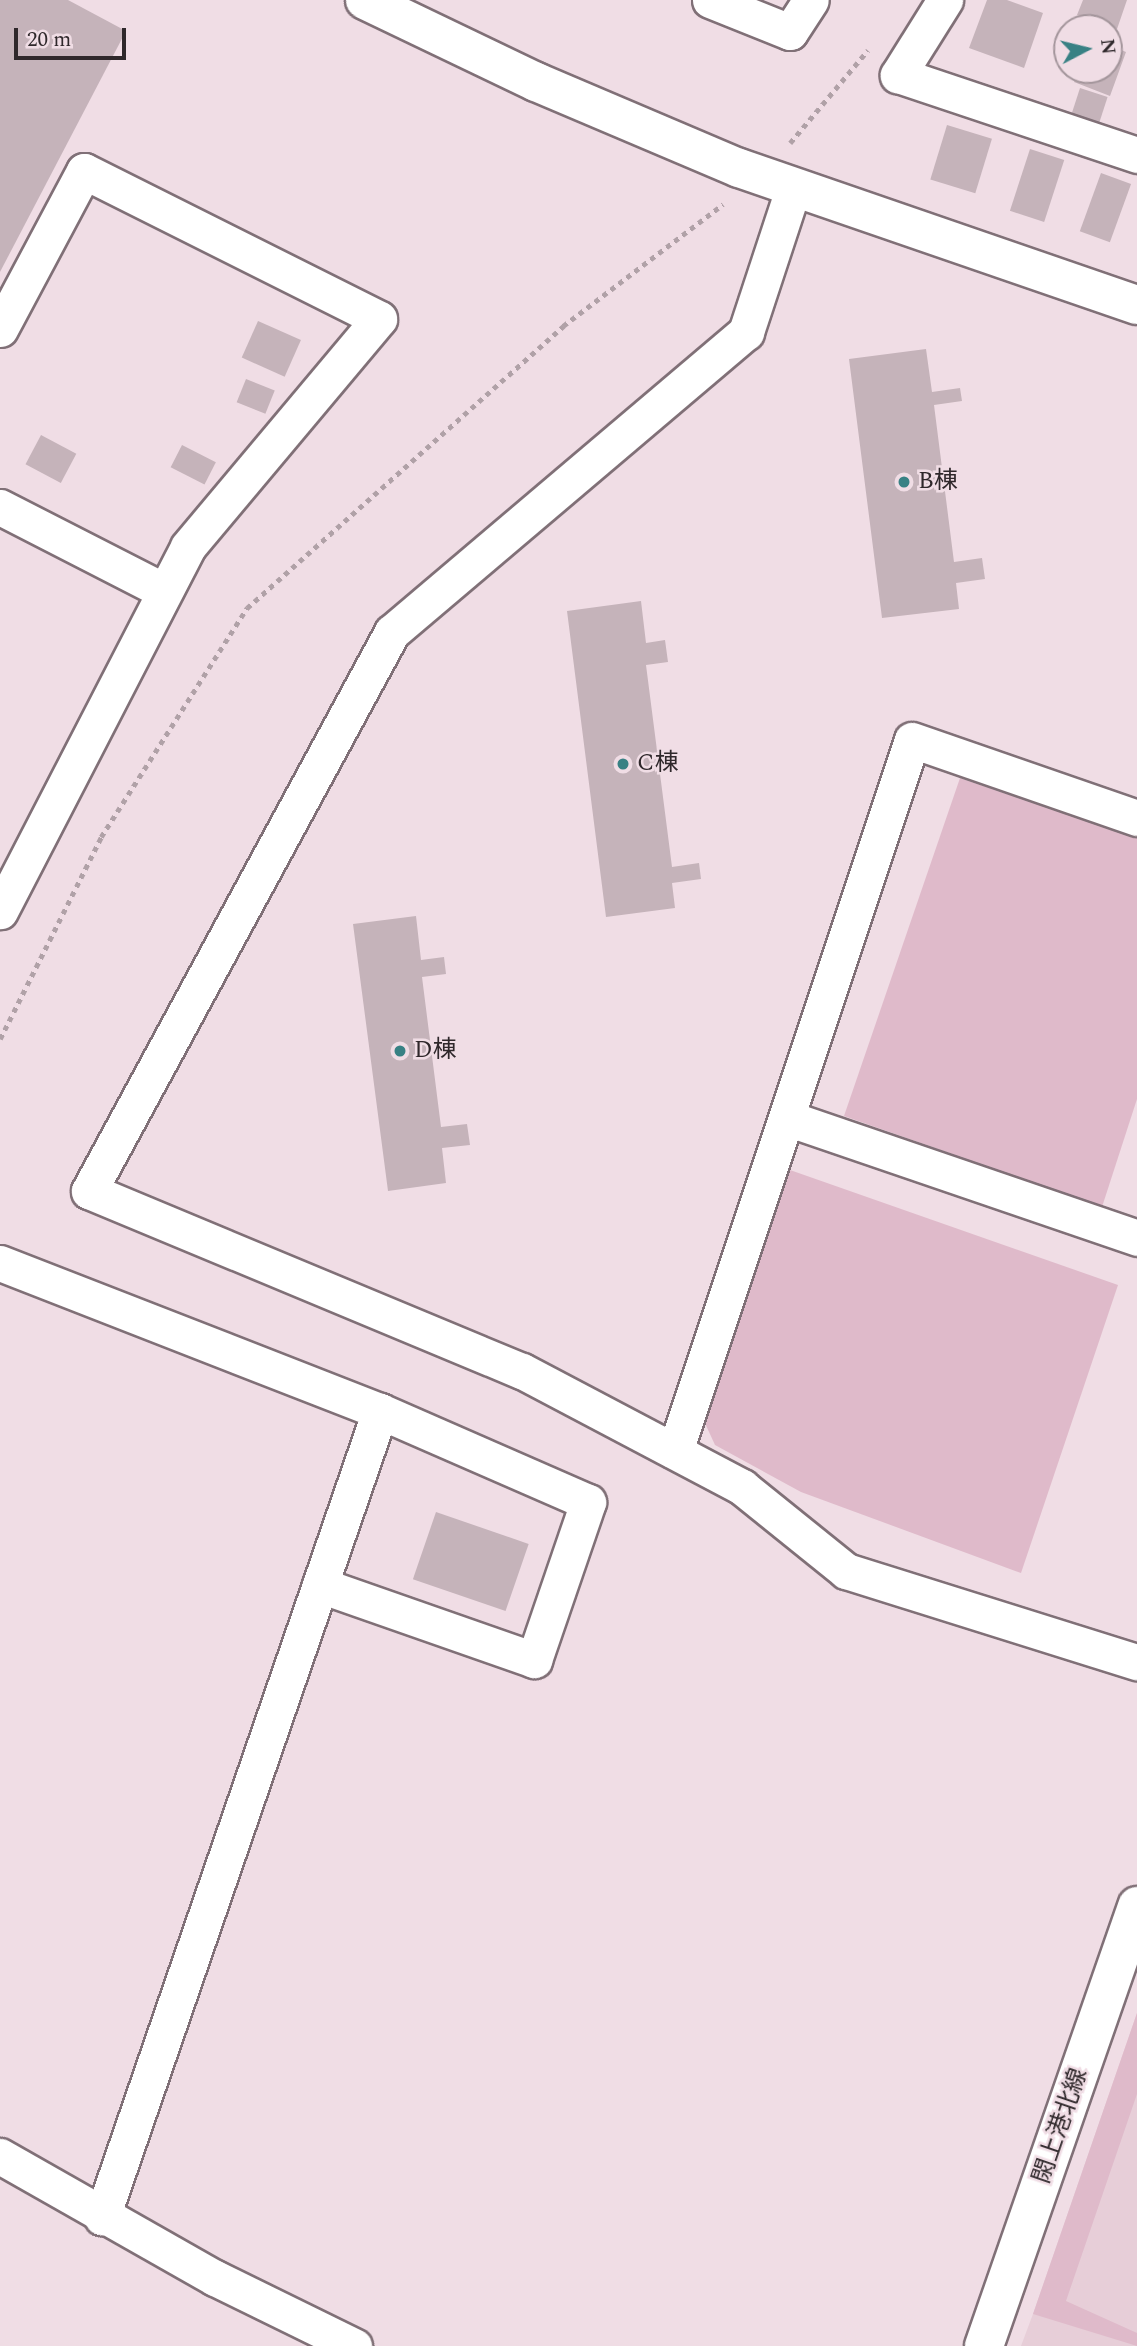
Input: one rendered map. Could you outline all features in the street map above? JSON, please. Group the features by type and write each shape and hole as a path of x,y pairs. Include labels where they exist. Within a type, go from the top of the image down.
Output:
{"street":[{"path":"365,0 536,82 793,189 1137,305"},
{"path":"710,0 790,32 811,0"},
{"path":"945,0 898,75 1137,155"},
{"path":"0,329 84,171 379,319 188,547 0,911"},
{"path":"793,189 746,332 392,632 89,1191 522,1371 742,1487 846,1571 1137,1662"},
{"path":"0,507 164,591"},
{"path":"675,1451 912,740 1137,818"},
{"path":"787,1118 1137,1237"},
{"path":"0,1263 380,1410 587,1502 534,1660 320,1584"},
{"path":"103,2217 380,1410"},
{"name":"閖上港北線","path":"984,2346 1137,1906"},
{"path":"0,2157 215,2278 354,2346"}],"path":[{"path":"790,143 873,43"},
{"path":"0,1040 102,837 247,608 563,327 726,201"}],"shaded area":[{"path":"960,778 1137,838 1137,1099 1102,1207 844,1116"},
{"path":"790,1170 1118,1285 1021,1573 801,1492 715,1445 704,1421"},
{"path":"1137,2013 1137,2346 1021,2346 1033,2314"},
{"path":"1137,2013 1137,2094 1066,2301 1137,2333 1137,2346 1033,2314"}],"building":[{"path":"0,0 68,0 126,31 0,272"},
{"path":"987,0 1007,0 1043,13 1024,68 969,48"},
{"path":"1083,0 1127,0 1122,14 1077,14"},
{"path":"1079,84 1114,84 1110,96"},
{"path":"1080,88 1108,97 1099,123 1072,114"},
{"path":"947,125 992,139 975,193 930,180"},
{"path":"1030,149 1064,160 1044,222 1010,211"},
{"path":"1101,173 1131,184 1110,242 1080,231"},
{"path":"258,321 301,340 285,377 242,358"},
{"name":"B棟","path":"926,349 932,392 960,388 962,401 934,405 954,562 982,558 985,579 956,583 959,609 882,618 849,359"},
{"path":"246,379 275,391 265,414 237,402"},
{"path":"41,435 76,454 61,483 26,464"},
{"path":"182,445 216,462 205,485 171,467"},
{"name":"C棟","path":"641,601 646,643 665,640 668,662 646,665 672,867 699,863 701,879 672,883 675,908 606,917 567,611"},
{"name":"D棟","path":"416,916 421,960 444,957 446,974 422,977 441,1127 467,1124 470,1145 442,1148 446,1183 388,1191 353,924"},
{"path":"436,1512 529,1544 506,1611 413,1579"}],"place":[{"name":"B棟","path":"904,482"},
{"name":"C棟","path":"623,764"},
{"name":"D棟","path":"400,1051"}]}
